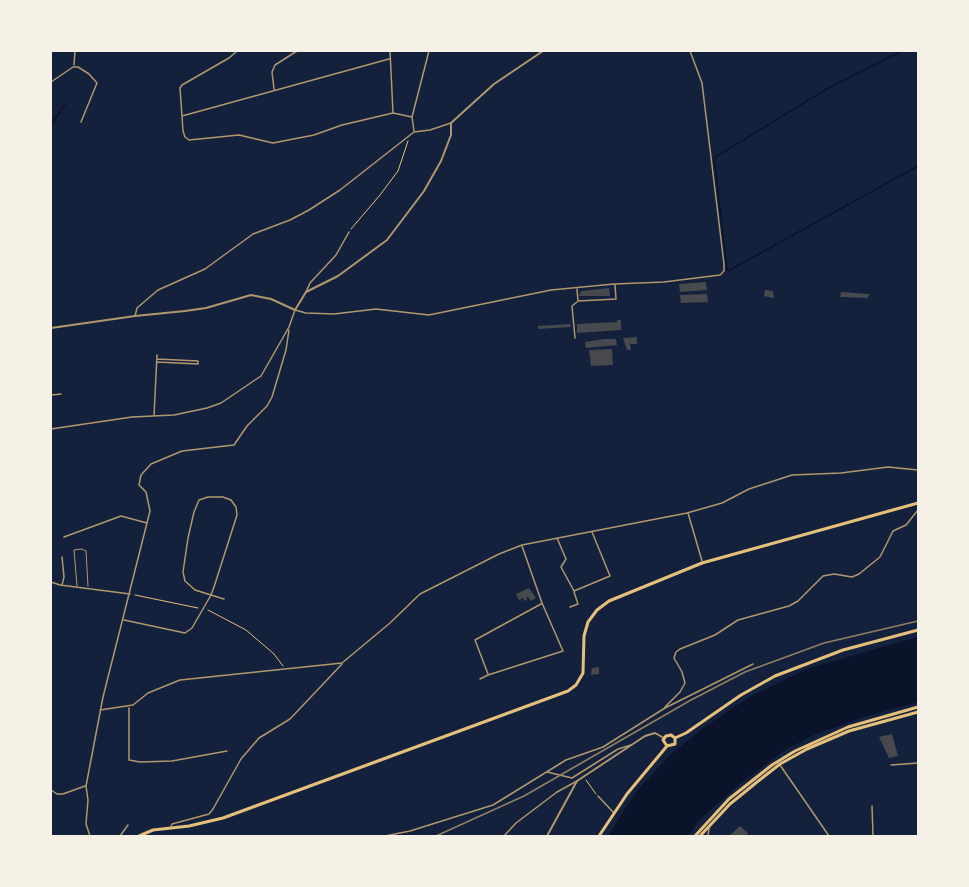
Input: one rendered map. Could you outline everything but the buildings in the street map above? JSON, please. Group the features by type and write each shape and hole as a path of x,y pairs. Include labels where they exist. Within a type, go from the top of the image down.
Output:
{"main road":[{"path":"139,836 153,830 189,826 223,818 568,691 576,685 583,673 585,631 588,622 597,610 609,601 702,563 918,503"},
{"path":"667,746 664,738 668,735 675,738 686,733 741,695 775,676 843,650 918,630"},
{"path":"695,836 729,799 779,763 832,733 918,707"},
{"path":"700,836 732,802 779,763 828,739 918,712"},
{"path":"599,836 638,780 667,746 675,744 675,738"}],"street":[{"path":"74,67 75,51"},
{"path":"237,51 180,88 183,131 189,140 239,135 273,143 314,135 342,125 393,113 412,117"},
{"path":"274,90 272,72 275,65 297,51"},
{"path":"390,51 393,113"},
{"path":"414,132 412,117 429,51"},
{"path":"135,316 137,308 158,290 205,269 253,234 309,210 341,189 414,132 430,130 451,123 494,84 543,51"},
{"path":"51,328 206,308 251,295 271,299 306,313 334,314 376,309 429,315 551,290 715,277 723,273 724,264 702,84 690,51"},
{"path":"181,116 389,59"},
{"path":"51,82 74,67 78,67 97,83 81,122"},
{"path":"306,292 338,276 387,240 424,191 441,161 451,135 451,123"},
{"path":"51,429 132,417 154,417 207,408 221,403 249,386 261,376 289,327 295,310 310,283 336,255 349,232"},
{"path":"574,338 572,306 578,301 616,299 615,284"},
{"path":"577,288 578,301"},
{"path":"90,836 86,824 86,786 100,710 148,523 149,502 146,492 139,485 141,476 151,464 182,451 234,445 272,397 286,350 289,327"},
{"path":"154,417 157,355"},
{"path":"157,360 198,361 198,364 157,360"},
{"path":"51,395 61,394"},
{"path":"171,827 172,824 208,814 241,759 259,738 290,719 342,663 390,623 420,594 450,578 522,545 687,513 722,503 749,489 792,475 841,473 888,467 918,470"},
{"path":"123,620 184,633 192,628 211,595 237,515 236,507 231,500 223,497 208,497 199,501 188,538 183,572 185,581 195,590 211,595 224,599"},
{"path":"665,708 674,700 685,683 674,658 676,652 715,635 738,620 773,611 798,601 823,576 834,574 852,577 859,574 880,556 893,531 906,525 918,510"},
{"path":"687,513 702,563"},
{"path":"64,537 121,516 148,523"},
{"path":"574,591 610,576 591,531"},
{"path":"557,538 566,559 561,567 578,604 570,608"},
{"path":"480,679 563,651 542,603 522,545"},
{"path":"62,557 64,577 62,585"},
{"path":"51,582 130,594"},
{"path":"488,675 475,640 542,603"},
{"path":"100,710 129,707 141,701 148,693 180,680 342,663"},
{"path":"385,836 410,831 493,805 566,760 603,747 665,708 753,664"},
{"path":"129,707 129,760 172,761 227,751"},
{"path":"504,836 516,823 557,792 631,745 651,733 664,738"},
{"path":"546,772 569,779 618,749 631,745"},
{"path":"779,763 829,836"},
{"path":"891,765 918,763"},
{"path":"548,836 577,781"},
{"path":"51,790 57,794 63,794 86,786"},
{"path":"598,796 614,813"},
{"path":"872,806 873,836"},
{"path":"708,836 712,822"},
{"path":"120,836 128,825"}],"lane":[{"path":"77,586 74,550 82,549 86,551 88,588"}],"path":[{"path":"349,232 398,171 406,153 409,136"},
{"path":"130,594 211,610 246,630 274,654 284,668"},
{"path":"584,776 598,796"}],"water":[{"path":"918,637 918,702 864,717 816,734 785,750 743,781 698,821 688,836 608,836 636,792 671,754 706,726 751,696 807,669"}],"waterway":[{"path":"902,51 825,90 714,158 728,271 918,166"},
{"path":"51,125 65,104"}],"railway":[{"path":"436,836 524,796 691,700 745,672 824,643 918,621"}]}
